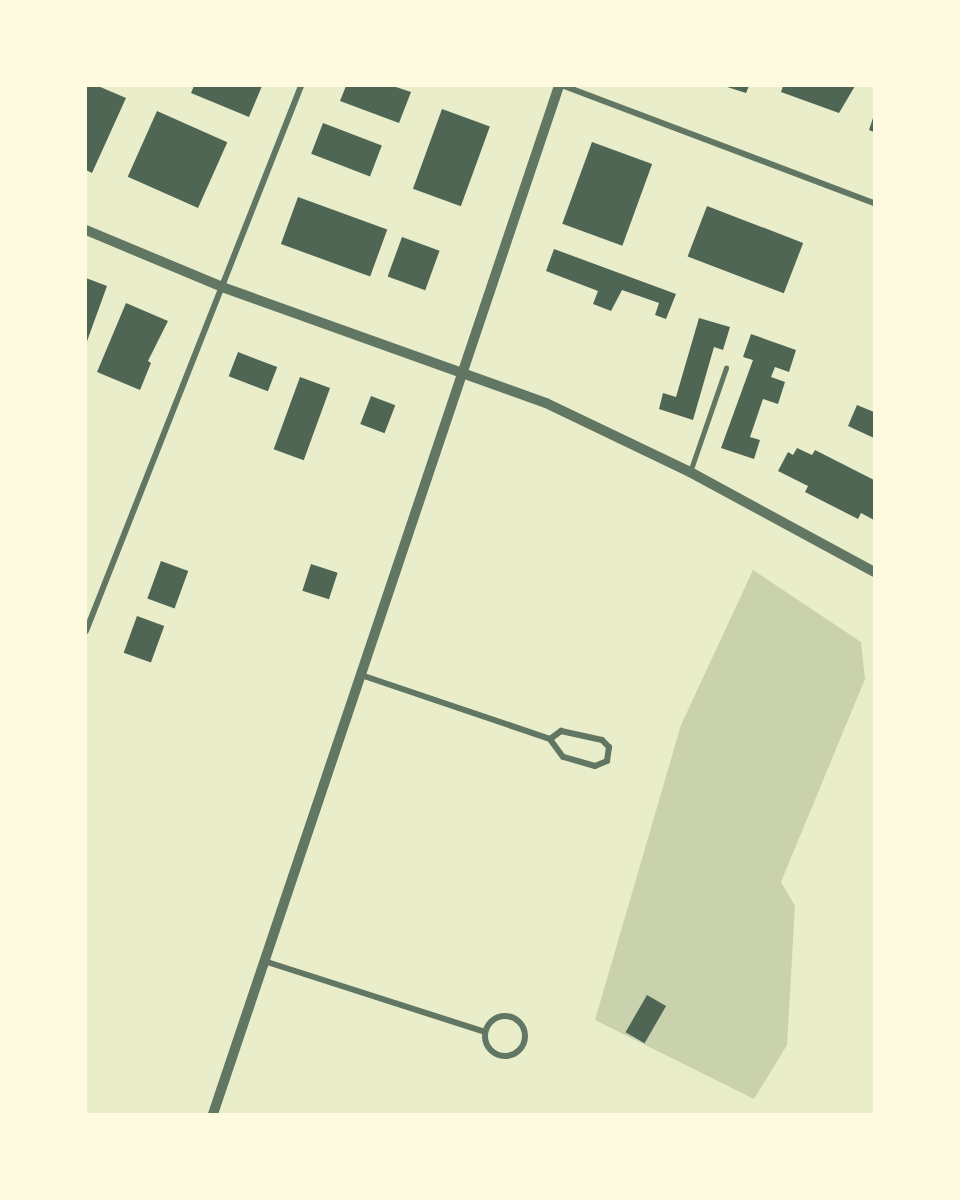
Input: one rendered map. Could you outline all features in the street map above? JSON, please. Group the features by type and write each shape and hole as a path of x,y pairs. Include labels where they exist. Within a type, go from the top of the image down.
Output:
{"street":[{"path":"86,631 301,86"},
{"path":"213,1114 561,86 874,203"},
{"path":"86,230 222,287 546,403 690,472 874,572"},
{"path":"361,675 550,739 563,757 595,766 604,764 609,756 609,747 602,740 574,731 561,731 550,739"},
{"path":"264,961 485,1032"},
{"path":"511,1017 521,1024 524,1043 509,1056 496,1055 487,1045 485,1032 492,1021 511,1017"}],"lane":[{"path":"690,472 726,368"}],"green space":[{"path":"753,570 861,642 865,679 781,882 795,906 787,1045 754,1099 595,1020 681,725"}],"building":[{"path":"86,86 98,86 126,98 92,173 86,170"},
{"path":"194,86 262,86 249,117 191,93"},
{"path":"346,86 393,86 411,92 399,123 340,101"},
{"path":"724,86 749,86 746,93"},
{"path":"783,86 855,86 839,113 781,92"},
{"path":"442,109 490,126 461,206 413,189"},
{"path":"157,111 227,142 198,208 128,177"},
{"path":"874,115 874,132 869,130"},
{"path":"323,123 382,146 370,176 311,154"},
{"path":"592,142 652,164 622,246 562,224"},
{"path":"298,197 387,229 370,276 281,244"},
{"path":"707,206 803,243 784,293 688,256"},
{"path":"402,237 440,251 425,290 388,276"},
{"path":"554,249 676,294 666,319 655,315 659,303 622,290 611,311 593,304 598,291 546,271"},
{"path":"86,278 107,286 86,344"},
{"path":"126,303 168,321 148,361 151,363 140,390 97,372"},
{"path":"699,318 730,327 723,350 714,347 693,420 659,409 663,393 676,397"},
{"path":"751,334 796,350 789,372 775,367 771,377 785,382 778,404 763,399 750,437 760,440 754,459 721,448 753,360 743,357"},
{"path":"238,352 277,367 268,391 229,376"},
{"path":"300,377 330,388 304,460 274,449"},
{"path":"371,396 395,405 385,433 360,424"},
{"path":"857,405 874,412 874,438 848,426"},
{"path":"797,448 812,455 815,450 874,480 874,520 861,513 858,519 805,492 808,486 778,471 788,452 793,455"},
{"path":"161,561 188,571 175,609 147,599"},
{"path":"311,564 338,573 329,599 302,591"},
{"path":"137,616 164,626 151,663 124,653"},
{"path":"647,995 666,1006 645,1043 626,1032"}]}
